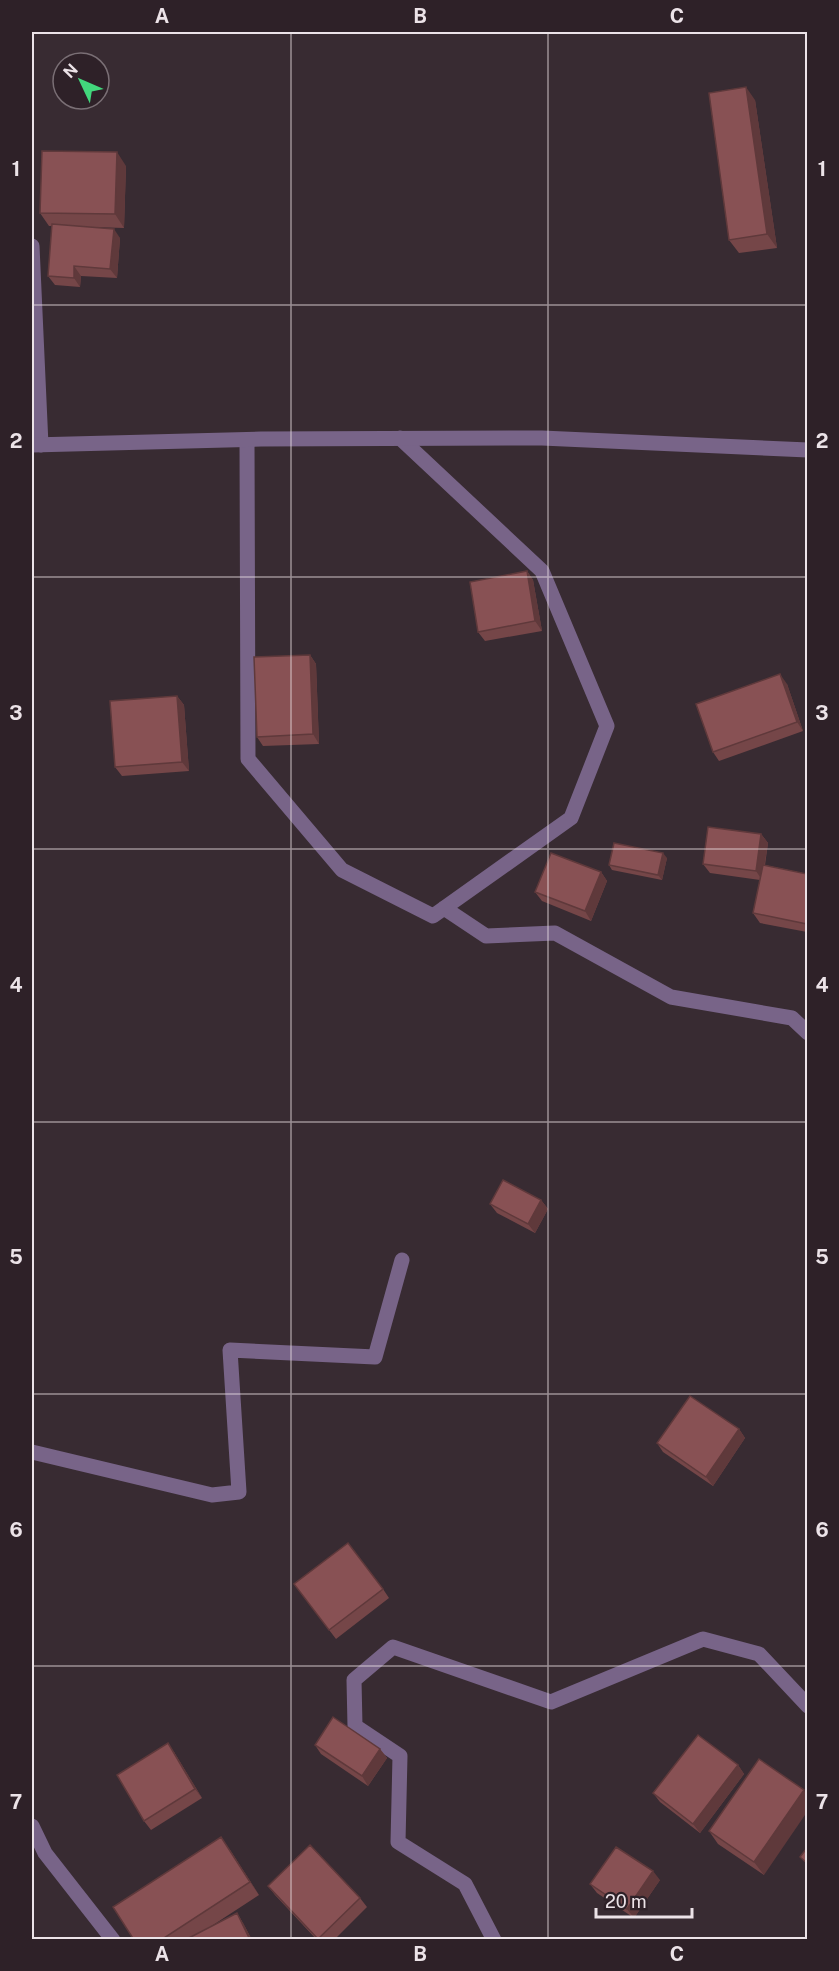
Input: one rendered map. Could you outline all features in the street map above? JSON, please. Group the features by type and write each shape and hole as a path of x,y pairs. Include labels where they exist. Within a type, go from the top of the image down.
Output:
{"street":[{"path":"32,246 36,445 247,440 542,438 807,450"},
{"path":"247,440 248,759 342,870 433,916 571,818 607,726 542,571 400,438"},
{"path":"444,908 486,936 555,933 671,997 792,1018 807,1033"},
{"path":"32,1452 212,1495 239,1492 230,1350 375,1357 402,1260"},
{"path":"494,1940 465,1884 398,1842 400,1756 355,1726 354,1680 393,1647 551,1702 703,1639 759,1654 807,1706"},
{"path":"32,1826 45,1852 113,1940"}],"building":[{"path":"746,87 767,234 729,240 709,93"},
{"path":"42,151 117,152 115,214 40,213"},
{"path":"52,224 114,229 110,269 74,266 74,278 48,276"},
{"path":"527,571 535,621 478,632 470,582"},
{"path":"310,655 313,734 257,737 254,657"},
{"path":"780,674 797,722 713,752 696,704"},
{"path":"177,696 182,762 115,767 110,701"},
{"path":"708,827 761,834 756,871 703,864"},
{"path":"614,843 663,853 658,875 609,865"},
{"path":"551,853 601,872 585,911 535,892"},
{"path":"763,865 807,874 807,924 753,913"},
{"path":"503,1180 541,1200 528,1224 490,1204"},
{"path":"690,1396 739,1429 706,1477 657,1443"},
{"path":"348,1543 383,1589 329,1630 294,1584"},
{"path":"333,1717 380,1749 362,1776 315,1745"},
{"path":"698,1735 738,1765 693,1824 653,1793"},
{"path":"168,1743 195,1789 144,1821 117,1775"},
{"path":"759,1759 804,1790 754,1862 709,1831"},
{"path":"221,1837 250,1882 161,1940 134,1940 113,1907"},
{"path":"310,1845 360,1898 318,1939 268,1886"},
{"path":"616,1847 653,1871 627,1909 590,1884"},
{"path":"807,1848 807,1863 800,1857"},
{"path":"237,1913 250,1940 185,1940"}]}
